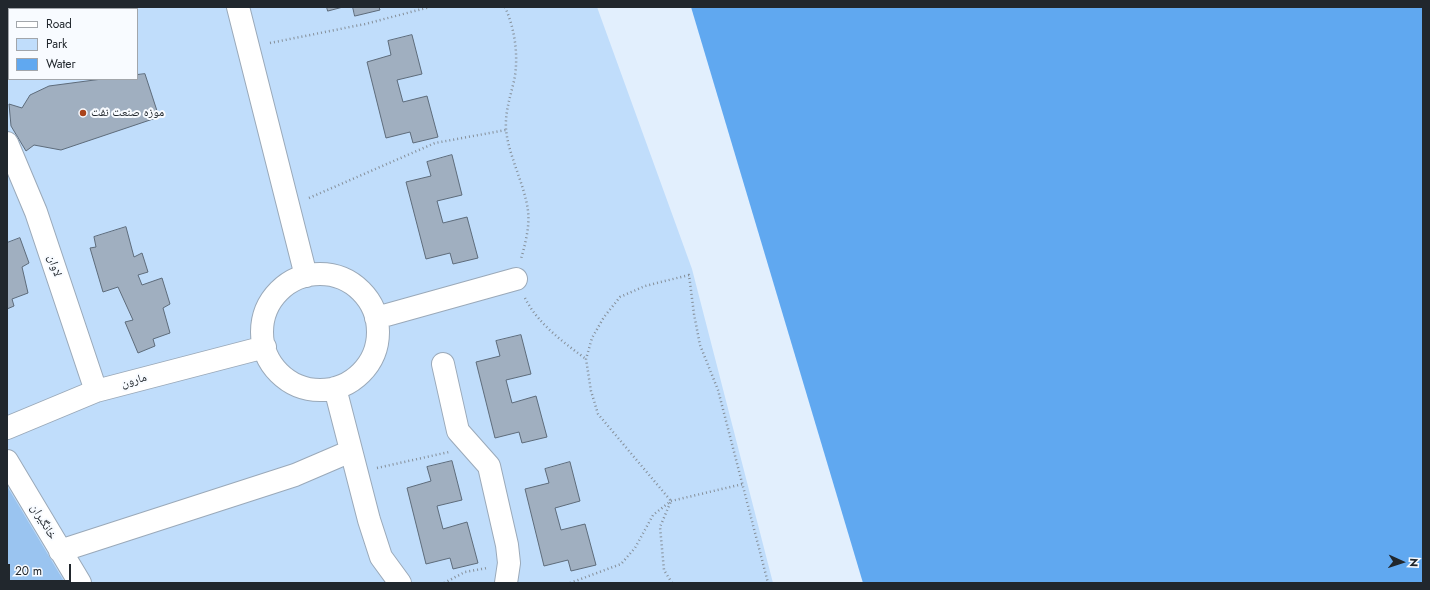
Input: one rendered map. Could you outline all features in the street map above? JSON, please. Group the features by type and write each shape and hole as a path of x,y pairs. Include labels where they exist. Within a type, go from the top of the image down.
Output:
{"street":[{"path":"238,7 306,276"},
{"name":"لاوان","path":"7,143 36,212 96,391"},
{"path":"320,274 347,280 358,288 367,299 376,318 378,339 368,365 359,375 348,383 335,388 321,390 307,389 294,384 282,376 273,365 264,347 263,326 266,312 273,300 287,285 306,276 320,274"},
{"path":"376,318 516,279"},
{"name":"مارون","path":"7,428 96,391 264,347"},
{"path":"443,364 458,431 489,466 507,545 508,573"},
{"path":"335,388 381,557 400,583"},
{"path":"60,551 295,475 351,451"},
{"name":"خانگیران","path":"7,461 80,583"}],"path":[{"path":"248,47 365,24 430,7"},
{"path":"505,7 512,23 516,55 514,80 506,107 506,130 528,211 526,242 516,279 530,308 556,336 586,359"},
{"path":"289,207 435,143 506,130"},
{"path":"671,501 598,414 591,391 586,359 592,338 604,317 620,297 645,286 688,275 700,345 718,390 768,583"},
{"path":"357,472 472,447"},
{"path":"570,583 621,564 635,548 653,515 671,501 743,484"},
{"path":"671,501 660,527 664,570 672,583"},
{"path":"444,583 465,572 508,573"}],"green space":[{"path":"7,7 597,7 692,269 773,583 7,583"}],"shaded area":[{"path":"7,486 65,583 7,583"}],"water":[{"path":"691,7 1423,7 1423,583 863,583"}],"building":[{"path":"327,7 343,7 328,11"},
{"path":"353,7 379,7 380,10 355,16"},
{"path":"412,35 422,74 397,80 403,102 427,96 438,137 413,143 410,132 386,138 367,62 391,55 388,41"},
{"name":"موزه صنعت نفت","path":"145,74 159,117 61,150 34,145 26,151 11,126 9,104 22,108 30,95 49,86 94,80 138,80 138,75"},
{"path":"452,155 462,195 437,201 443,223 467,217 478,258 453,264 450,253 426,259 406,182 431,176 427,162"},
{"path":"126,227 134,257 142,253 148,272 138,275 142,285 162,278 170,304 163,308 170,333 153,339 155,346 138,353 125,322 133,320 118,287 103,292 90,248 96,247 94,237"},
{"path":"20,238 29,263 22,267 28,293 12,299 14,306 7,309 7,243"},
{"path":"521,335 531,374 506,380 512,403 536,396 547,437 522,443 519,432 495,438 476,362 500,356 496,341"},
{"path":"452,461 462,500 437,506 443,529 467,522 478,563 453,569 450,558 426,564 407,488 431,481 427,467"},
{"path":"570,462 580,501 555,508 561,530 585,524 596,565 571,571 568,560 544,566 525,489 549,483 545,469"}],"place":[{"name":"موزه صنعت نفت","path":"83,113"}]}
